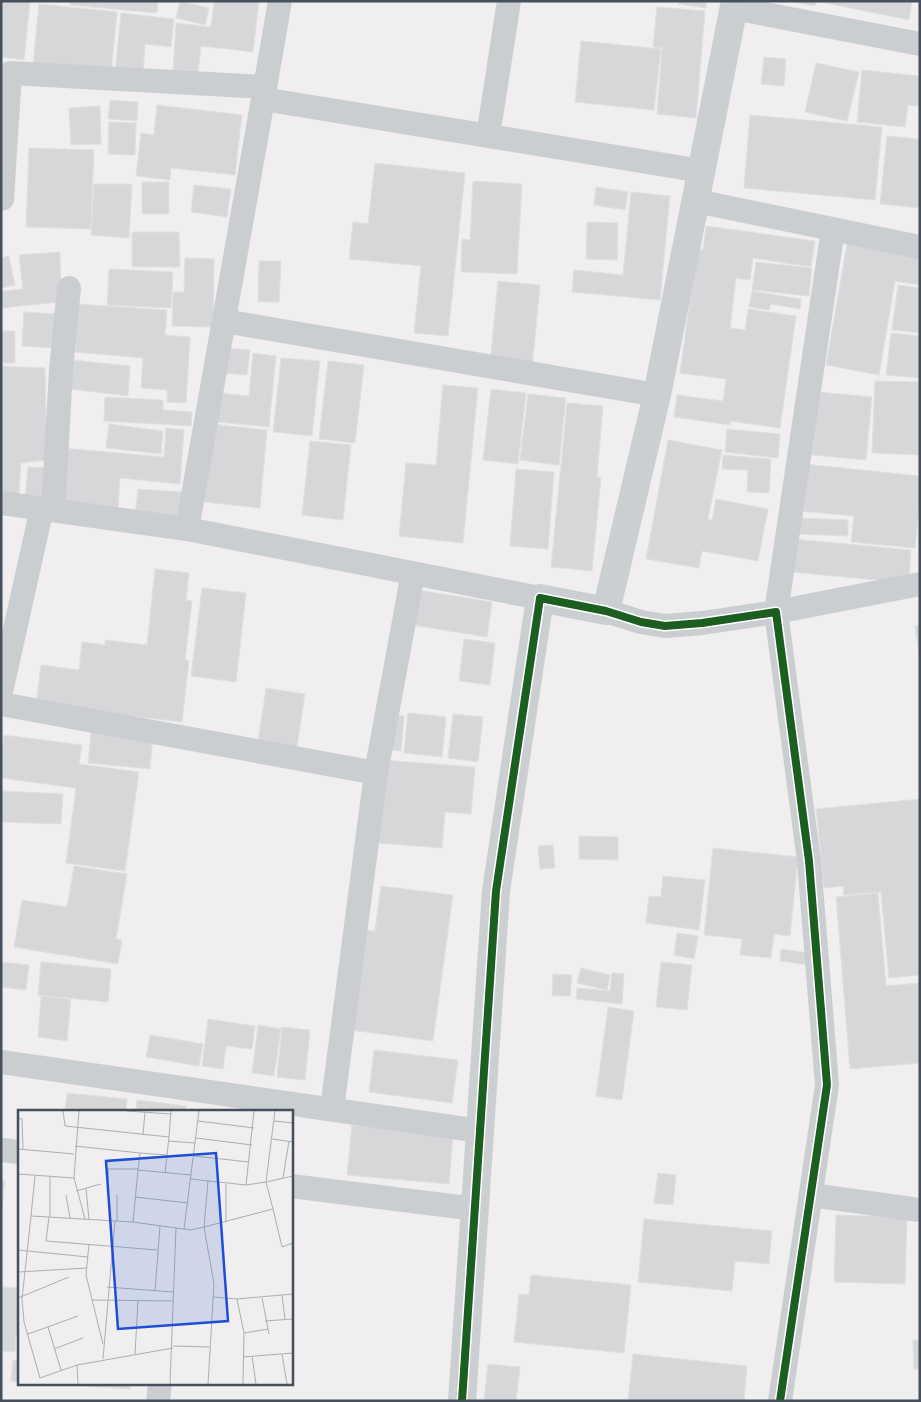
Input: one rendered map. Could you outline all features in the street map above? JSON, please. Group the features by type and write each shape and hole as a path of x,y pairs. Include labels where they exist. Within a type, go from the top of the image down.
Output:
{"street":[{"path":"187,529 280,1"},
{"path":"488,136 509,1"},
{"path":"606,611 658,395 734,5 920,44"},
{"path":"2,199 10,73 264,93 488,136 702,171"},
{"path":"696,201 920,247"},
{"path":"780,1401 827,1085 809,861 776,612 833,229"},
{"path":"1,692 47,509 69,288"},
{"path":"224,321 658,395"},
{"path":"1,503 187,529 606,611 641,622 665,626 702,623 776,612 920,584"},
{"path":"332,1109 376,773 413,573"},
{"path":"462,1401 496,890 540,598"},
{"path":"1,704 376,773"},
{"path":"1,1062 480,1131"},
{"path":"1,1150 18,1152"},
{"path":"292,1186 476,1209"},
{"path":"811,1195 920,1210"},
{"path":"158,1401 160,1384"}],"building":[{"path":"1,1 30,1 24,60 1,57"},
{"path":"70,1 158,1 157,13 70,5"},
{"path":"180,1 209,8 205,25 176,18"},
{"path":"214,1 259,1 253,52 201,46 198,72 173,70 176,23 211,27"},
{"path":"678,1 707,1 706,8 678,4"},
{"path":"789,1 816,1 815,6"},
{"path":"816,1 912,1 909,20"},
{"path":"39,4 117,12 111,73 33,65"},
{"path":"657,7 705,11 696,118 657,114 662,48 653,47"},
{"path":"121,13 174,19 171,47 145,44 143,75 115,72"},
{"path":"581,41 661,49 654,110 575,102"},
{"path":"764,57 786,59 784,86 761,84"},
{"path":"816,63 859,72 847,121 805,112"},
{"path":"862,70 920,76 920,106 908,105 905,127 857,122"},
{"path":"110,100 138,102 137,121 108,119"},
{"path":"157,105 242,115 235,175 171,168 170,180 136,176 141,133 154,135"},
{"path":"100,106 101,144 71,145 69,108"},
{"path":"750,115 882,127 875,200 744,188"},
{"path":"109,122 136,123 135,155 108,154"},
{"path":"887,136 920,139 920,208 880,204"},
{"path":"29,148 94,150 91,229 26,227"},
{"path":"375,163 465,173 448,336 414,333 421,266 349,259 353,222 368,224"},
{"path":"473,181 522,184 517,274 461,272 462,239 470,240"},
{"path":"142,182 169,182 169,214 142,214"},
{"path":"94,184 132,184 129,238 91,235"},
{"path":"194,185 231,189 227,217 191,212"},
{"path":"596,187 628,192 625,210 594,205"},
{"path":"631,192 670,196 660,300 572,292 574,270 623,275"},
{"path":"587,222 618,223 617,260 586,259"},
{"path":"706,226 815,241 811,267 753,258 750,280 736,278 730,328 745,330 748,309 796,316 780,428 730,421 730,425 674,417 677,395 723,401 726,379 680,373 697,249 703,250"},
{"path":"132,232 179,232 180,267 132,267"},
{"path":"847,244 920,257 920,285 895,281 879,375 826,365"},
{"path":"60,252 61,302 1,308 1,291 23,289 19,255"},
{"path":"9,256 15,285 1,288 1,258"},
{"path":"185,258 214,259 213,327 172,326 173,292 184,292"},
{"path":"259,261 281,261 279,302 258,302"},
{"path":"756,262 812,268 809,296 752,290"},
{"path":"109,269 173,272 171,308 107,305"},
{"path":"498,281 540,285 532,368 490,364"},
{"path":"898,285 920,288 920,333 892,330"},
{"path":"752,291 801,299 800,309 771,304 769,310 749,307"},
{"path":"78,304 167,310 165,335 190,337 186,403 167,402 167,390 141,388 143,358 75,352"},
{"path":"24,312 56,314 54,348 22,346"},
{"path":"1,331 15,331 15,363 1,363"},
{"path":"891,333 920,336 920,378 886,375"},
{"path":"224,348 250,350 247,375 222,373"},
{"path":"253,353 276,356 269,427 217,422 219,393 249,396"},
{"path":"281,358 320,361 312,436 273,432"},
{"path":"73,360 130,366 128,396 70,389"},
{"path":"328,361 364,365 355,443 319,439"},
{"path":"1,366 45,368 47,460 21,463 19,495 1,495"},
{"path":"875,381 920,382 920,455 872,453"},
{"path":"443,385 478,388 463,543 399,536 406,463 436,465"},
{"path":"491,389 526,393 518,464 483,460"},
{"path":"818,392 872,397 866,460 812,455"},
{"path":"528,394 566,398 559,465 520,460"},
{"path":"105,397 163,400 163,410 192,412 191,426 104,421"},
{"path":"567,403 603,406 597,477 601,478 592,571 551,567"},
{"path":"109,424 163,431 161,454 106,448"},
{"path":"211,424 267,430 260,508 204,502"},
{"path":"166,428 184,430 180,484 120,478 118,510 59,504 62,448 164,457"},
{"path":"727,429 780,434 778,458 725,452"},
{"path":"668,440 722,450 708,519 712,520 716,499 768,509 758,561 702,551 699,568 646,559"},
{"path":"310,441 351,445 343,520 302,515"},
{"path":"723,455 771,459 769,493 747,492 748,470 722,469"},
{"path":"804,464 920,476 920,499 915,548 851,542 854,516 799,511"},
{"path":"28,467 47,468 44,501 25,499"},
{"path":"516,469 554,472 548,549 510,546"},
{"path":"138,489 182,492 180,520 135,516"},
{"path":"798,518 848,520 848,536 797,534"},
{"path":"793,539 911,550 909,583 791,572"},
{"path":"155,569 189,573 186,600 192,601 185,660 189,661 182,722 36,705 41,665 79,670 82,642 105,645 105,640 147,645"},
{"path":"202,588 246,593 236,682 191,676"},
{"path":"418,590 492,602 487,637 412,625"},
{"path":"920,625 920,663 915,626"},
{"path":"464,639 495,643 490,685 459,681"},
{"path":"266,688 305,694 297,747 258,742"},
{"path":"408,713 446,717 442,757 404,753"},
{"path":"453,714 483,717 478,762 448,758"},
{"path":"392,715 404,716 401,751 389,750"},
{"path":"91,732 153,737 150,769 88,763"},
{"path":"4,735 82,745 79,764 139,772 125,871 66,863 76,788 1,778"},
{"path":"384,760 475,767 471,814 445,812 442,848 378,843"},
{"path":"2,791 63,794 61,824 1,822"},
{"path":"920,799 920,975 889,978 881,892 844,895 843,886 824,888 816,809"},
{"path":"579,836 618,837 618,860 579,859"},
{"path":"553,845 555,868 540,869 538,846"},
{"path":"713,848 798,857 790,936 774,934 771,958 740,955 742,939 704,935"},
{"path":"74,866 127,874 116,939 122,940 118,964 14,947 22,900 67,907"},
{"path":"663,876 705,880 699,930 646,923 649,896 661,897"},
{"path":"381,886 453,895 433,1041 351,1030 365,930 375,931"},
{"path":"878,893 886,986 920,983 920,1063 850,1069 836,897"},
{"path":"677,933 698,936 694,959 674,955"},
{"path":"781,949 810,953 809,965 780,961"},
{"path":"1,962 29,965 26,990 1,987"},
{"path":"41,962 111,969 108,1002 38,995"},
{"path":"661,962 692,965 687,1010 656,1007"},
{"path":"581,968 610,975 607,990 577,983"},
{"path":"612,973 624,974 622,1004 576,999 577,988 610,991"},
{"path":"553,974 572,975 570,996 552,996"},
{"path":"41,996 71,999 67,1041 38,1037"},
{"path":"608,1007 634,1011 622,1100 596,1096"},
{"path":"208,1019 255,1026 252,1049 226,1046 223,1069 202,1066"},
{"path":"258,1025 281,1029 274,1076 252,1073"},
{"path":"282,1027 310,1030 305,1080 277,1077"},
{"path":"150,1035 203,1044 199,1066 146,1057"},
{"path":"374,1050 458,1060 452,1103 369,1092"},
{"path":"67,1093 127,1099 126,1110 65,1110"},
{"path":"137,1100 186,1106 185,1110 136,1110"},
{"path":"352,1125 453,1134 449,1184 347,1175"},
{"path":"658,1173 676,1175 673,1205 654,1203"},
{"path":"1,1181 5,1181 1,1215"},
{"path":"836,1215 907,1217 905,1284 834,1282"},
{"path":"644,1219 772,1231 769,1264 735,1261 732,1291 638,1282"},
{"path":"531,1275 631,1285 624,1353 514,1342 519,1294 529,1295"},
{"path":"1,1287 18,1288 18,1335 16,1335 15,1352 1,1351"},
{"path":"913,1340 920,1340 920,1369 914,1369"},
{"path":"633,1354 747,1366 744,1401 628,1401"},
{"path":"13,1360 18,1361 18,1382 11,1381"},
{"path":"488,1364 520,1367 516,1401 484,1401"},
{"path":"57,1384 130,1384 130,1389"}],"cycle path":[{"path":"462,1401 496,891 540,598 606,611 641,622 665,626 702,623 776,612 809,861 827,1085 780,1401"}]}
